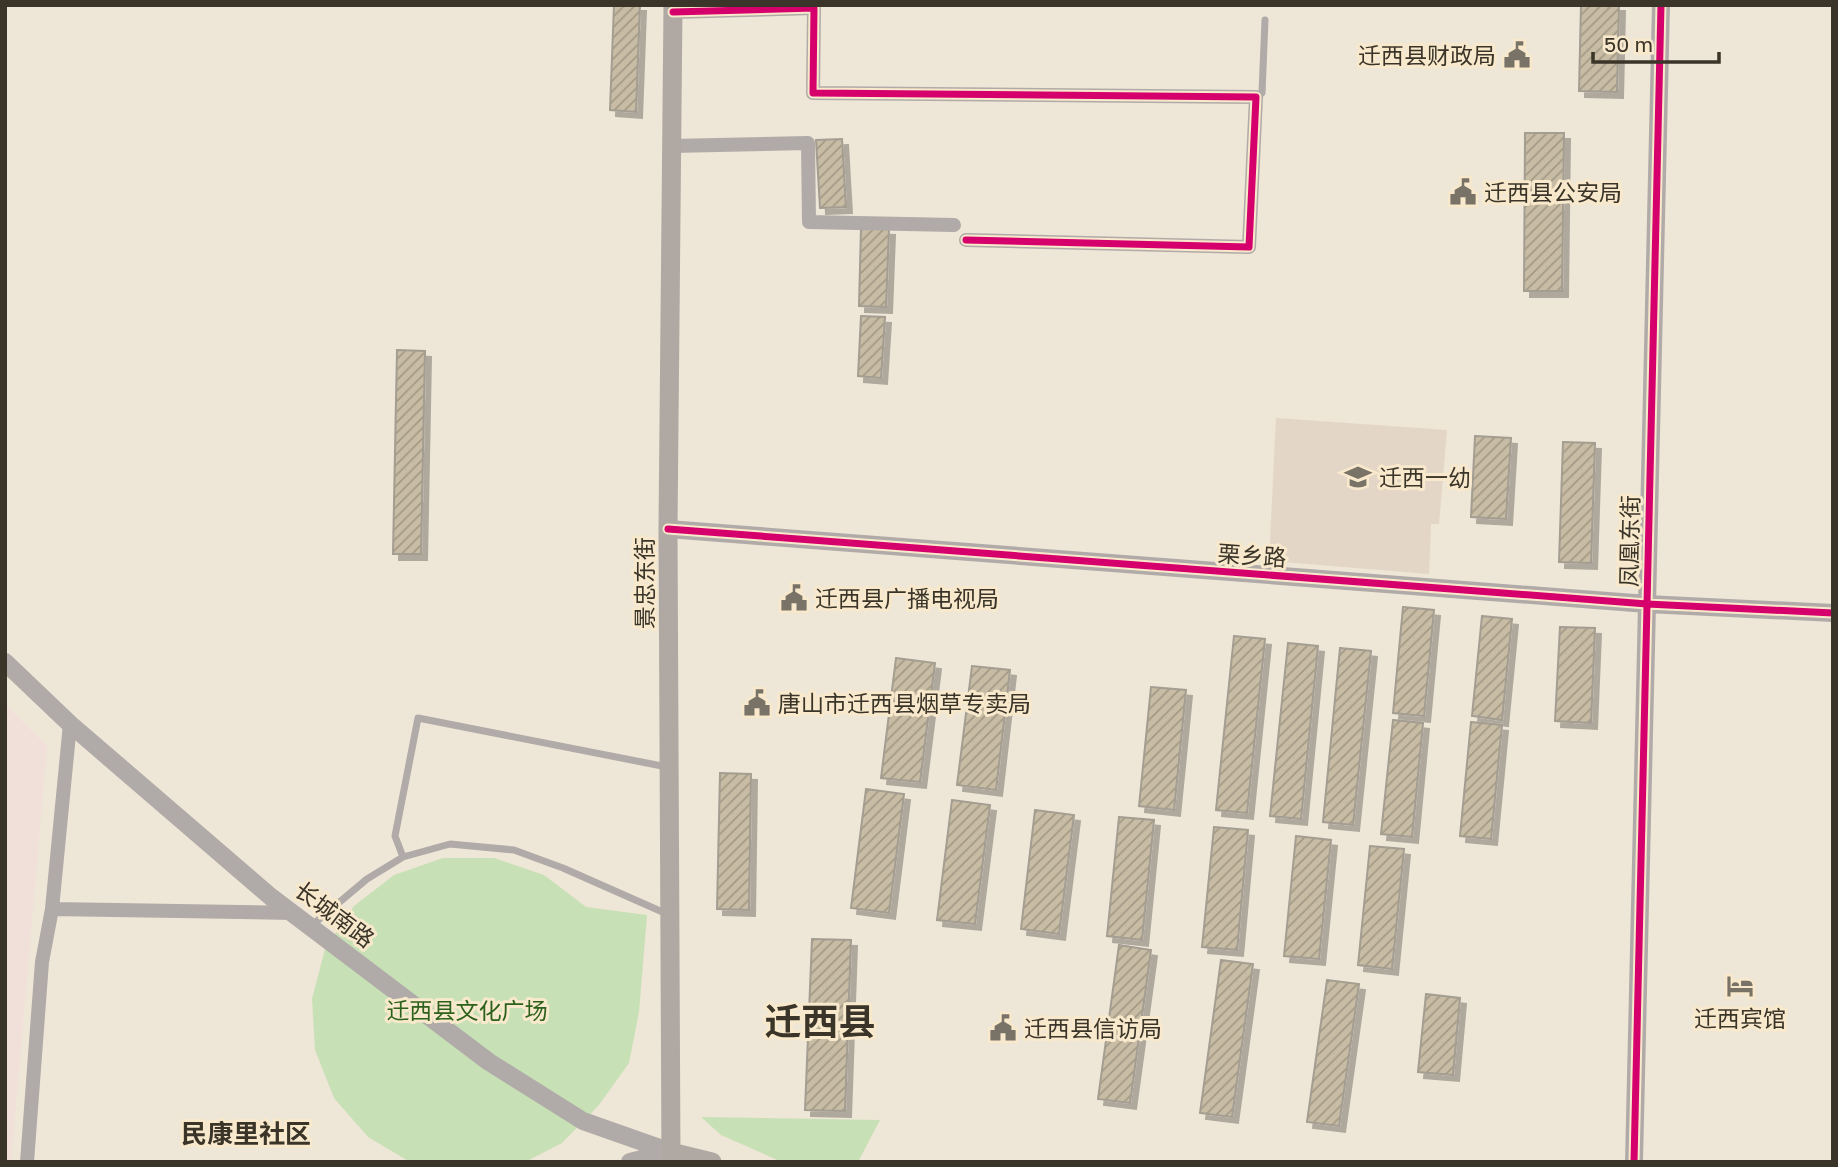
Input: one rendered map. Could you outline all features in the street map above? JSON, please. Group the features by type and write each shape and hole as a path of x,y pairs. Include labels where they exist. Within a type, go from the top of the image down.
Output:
{"main road":[{"name":"景忠东街","path":"673,9 668,529 668,914 676,1159"},
{"path":"676,1159 712,1162"}],"street":[{"name":"凤凰东街","path":"1634,1162 1661,5"},
{"path":"673,9 814,8 813,93 1256,97 1249,247 966,240"},
{"path":"671,146 808,143 809,222 954,225"},
{"name":"栗乡路","path":"668,529 1647,604 1833,613"},
{"name":"长城南路","path":"5,662 70,724 293,914 489,1062 583,1121 676,1159"},
{"path":"27,1162 42,962 52,909 70,724"},
{"path":"52,909 293,914"},
{"path":"630,1162 676,1159"}],"lane":[{"path":"1256,97 1262,93 1265,20"},
{"path":"402,857 396,836 418,718 668,767"},
{"path":"310,926 368,879 402,857 450,844 514,850 563,868 668,914"}],"shaded area":[{"name":"迁西一幼","path":"1276,418 1447,430 1439,524 1431,524 1429,574 1269,561"},
{"path":"5,704 47,746 11,1162 5,1162"}],"green space":[{"name":"迁西县文化广场","path":"443,858 494,858 544,875 586,907 647,915 639,1012 629,1063 599,1105 562,1143 525,1162 410,1162 368,1137 334,1098 315,1050 312,999 325,949 354,906 394,875"},
{"path":"701,1117 880,1120 858,1162 782,1162 721,1135"}],"building":[{"path":"614,5 640,5 636,112 610,110"},
{"path":"1581,5 1619,5 1617,92 1579,91"},
{"name":"迁西县公安局","path":"1525,133 1564,133 1562,291 1524,291"},
{"path":"842,139 846,207 820,208 816,140"},
{"path":"861,228 889,229 886,307 859,306"},
{"path":"861,316 885,317 881,378 858,376"},
{"path":"397,350 425,351 421,554 393,554"},
{"path":"1475,436 1511,438 1506,519 1471,517"},
{"path":"1563,442 1595,443 1591,563 1559,562"},
{"path":"1403,607 1434,610 1424,716 1393,713"},
{"path":"1482,616 1512,619 1502,720 1472,716"},
{"path":"1560,627 1595,628 1591,723 1555,721"},
{"path":"1234,636 1265,639 1247,813 1216,810"},
{"path":"1288,643 1318,646 1301,819 1270,816"},
{"path":"1340,648 1371,651 1353,825 1323,822"},
{"path":"896,658 935,663 920,782 881,778"},
{"path":"972,666 1010,670 996,790 957,785"},
{"path":"1151,687 1186,690 1174,810 1139,806"},
{"path":"1393,720 1423,723 1412,837 1381,834"},
{"path":"1471,722 1502,725 1491,839 1460,836"},
{"path":"720,773 751,774 749,910 717,909"},
{"path":"866,789 904,794 889,913 851,908"},
{"path":"952,800 990,805 975,924 937,920"},
{"path":"1035,810 1074,815 1059,934 1021,929"},
{"path":"1119,817 1154,820 1142,940 1107,936"},
{"path":"1214,827 1248,830 1237,950 1202,947"},
{"path":"1296,836 1331,840 1319,959 1284,956"},
{"path":"1370,846 1404,849 1392,969 1358,965"},
{"path":"812,939 851,940 845,1111 805,1110"},
{"path":"1119,945 1151,950 1130,1103 1098,1099"},
{"path":"1221,960 1253,964 1232,1117 1200,1113"},
{"path":"1327,980 1359,984 1339,1126 1307,1122"},
{"path":"1426,994 1460,998 1453,1075 1418,1072"}],"cycle path":[{"path":"1634,1162 1661,5"},
{"path":"673,12 814,8 813,93 1256,97 1249,247 966,240"},
{"path":"668,529 1647,604 1833,613"}],"place":[{"name":"迁西县财政局","path":"1517,55"},
{"name":"迁西县公安局","path":"1463,192"},
{"name":"迁西一幼","path":"1358,477"},
{"name":"迁西县广播电视局","path":"794,598"},
{"name":"唐山市迁西县烟草专卖局","path":"757,703"},
{"name":"迁西宾馆","path":"1740,986"},
{"name":"迁西县信访局","path":"1003,1028"}],"district":[{"name":"迁西县","path":"820,1021"},
{"name":"民康里社区","path":"246,1133"}]}
